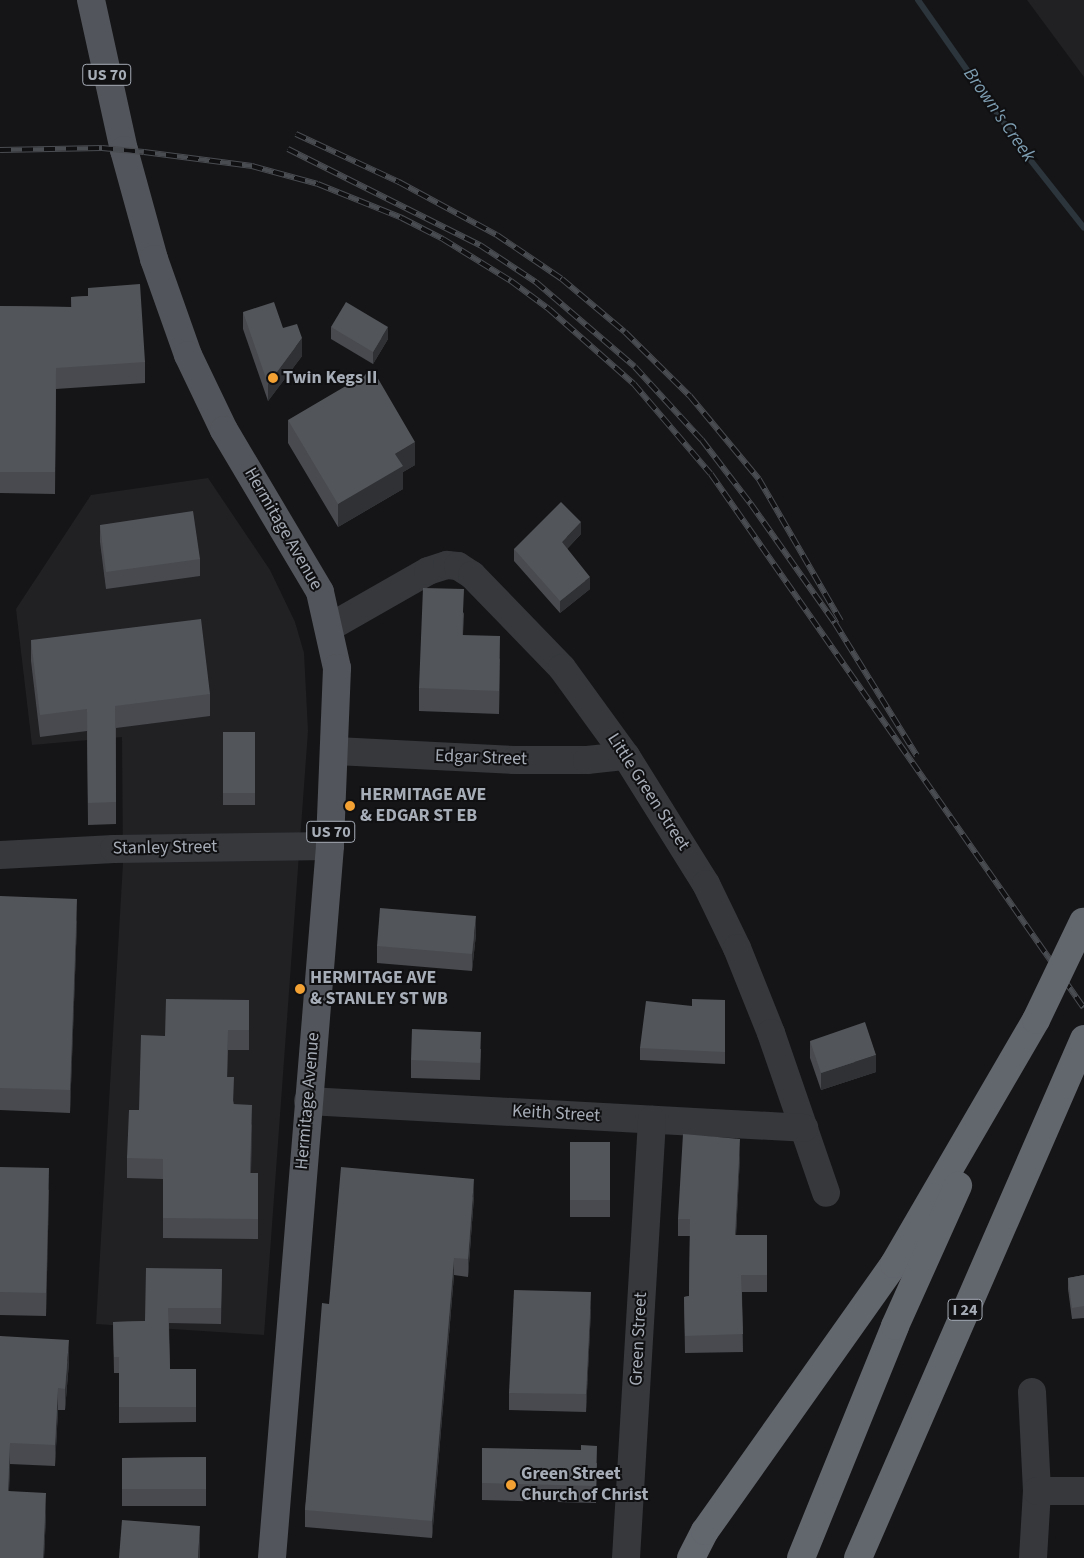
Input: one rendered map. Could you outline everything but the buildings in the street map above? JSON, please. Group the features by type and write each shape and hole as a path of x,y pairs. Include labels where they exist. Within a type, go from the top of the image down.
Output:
{"highway":[{"path":"691,1558 705,1531 894,1264 1012,1066 1083,920"},
{"name":"I 24","path":"858,1558 902,1452 1079,1050"},
{"path":"801,1558 895,1326 1012,1066"},
{"path":"871,1558 902,1452"}],"main road":[{"name":"Hermitage Avenue","path":"91,0 124,150 154,260 188,355 224,430 320,592 330,627 338,668 336,751 330,846 272,1558"}],"street":[{"name":"Little Green Street","path":"330,627 428,571 447,565 458,566 472,575 562,668 626,756 706,884 737,948 772,1033 826,1193"},
{"name":"Edgar Street","path":"336,751 515,760 587,760 626,756"},
{"name":"Stanley Street","path":"0,854 114,849 330,846"},
{"name":"Keith Street","path":"308,1101 804,1128"},
{"name":"Green Street","path":"626,1558 652,1120"},
{"path":"1032,1392 1037,1490 1033,1558"},
{"path":"1037,1490 1081,1491"}],"shaded area":[{"path":"1027,0 1084,0 1084,77"},
{"path":"208,478 270,570 295,622 304,653 308,731 264,1335 96,1324 123,863 122,737 32,745 16,609 91,495"}],"waterway":[{"name":"Brown's Creek","path":"918,0 1028,157 1084,228"}],"railway":[{"path":"296,134 399,182 497,235 562,279 625,332 690,396 759,479 841,621"},
{"path":"0,150 102,148 144,152 252,166 318,184 402,218 443,239 511,281 549,309 634,384 711,474 1084,1008"},
{"path":"288,149 480,245 536,282 635,367 702,440 751,504 835,623 917,756"}],"place":[{"name":"Twin Kegs II","path":"273,378"},
{"name":"HERMITAGE AVE & EDGAR ST EB","path":"350,806"},
{"name":"HERMITAGE AVE & STANLEY ST WB","path":"300,989"},
{"name":"Green Street Church of Christ","path":"511,1485"}]}
